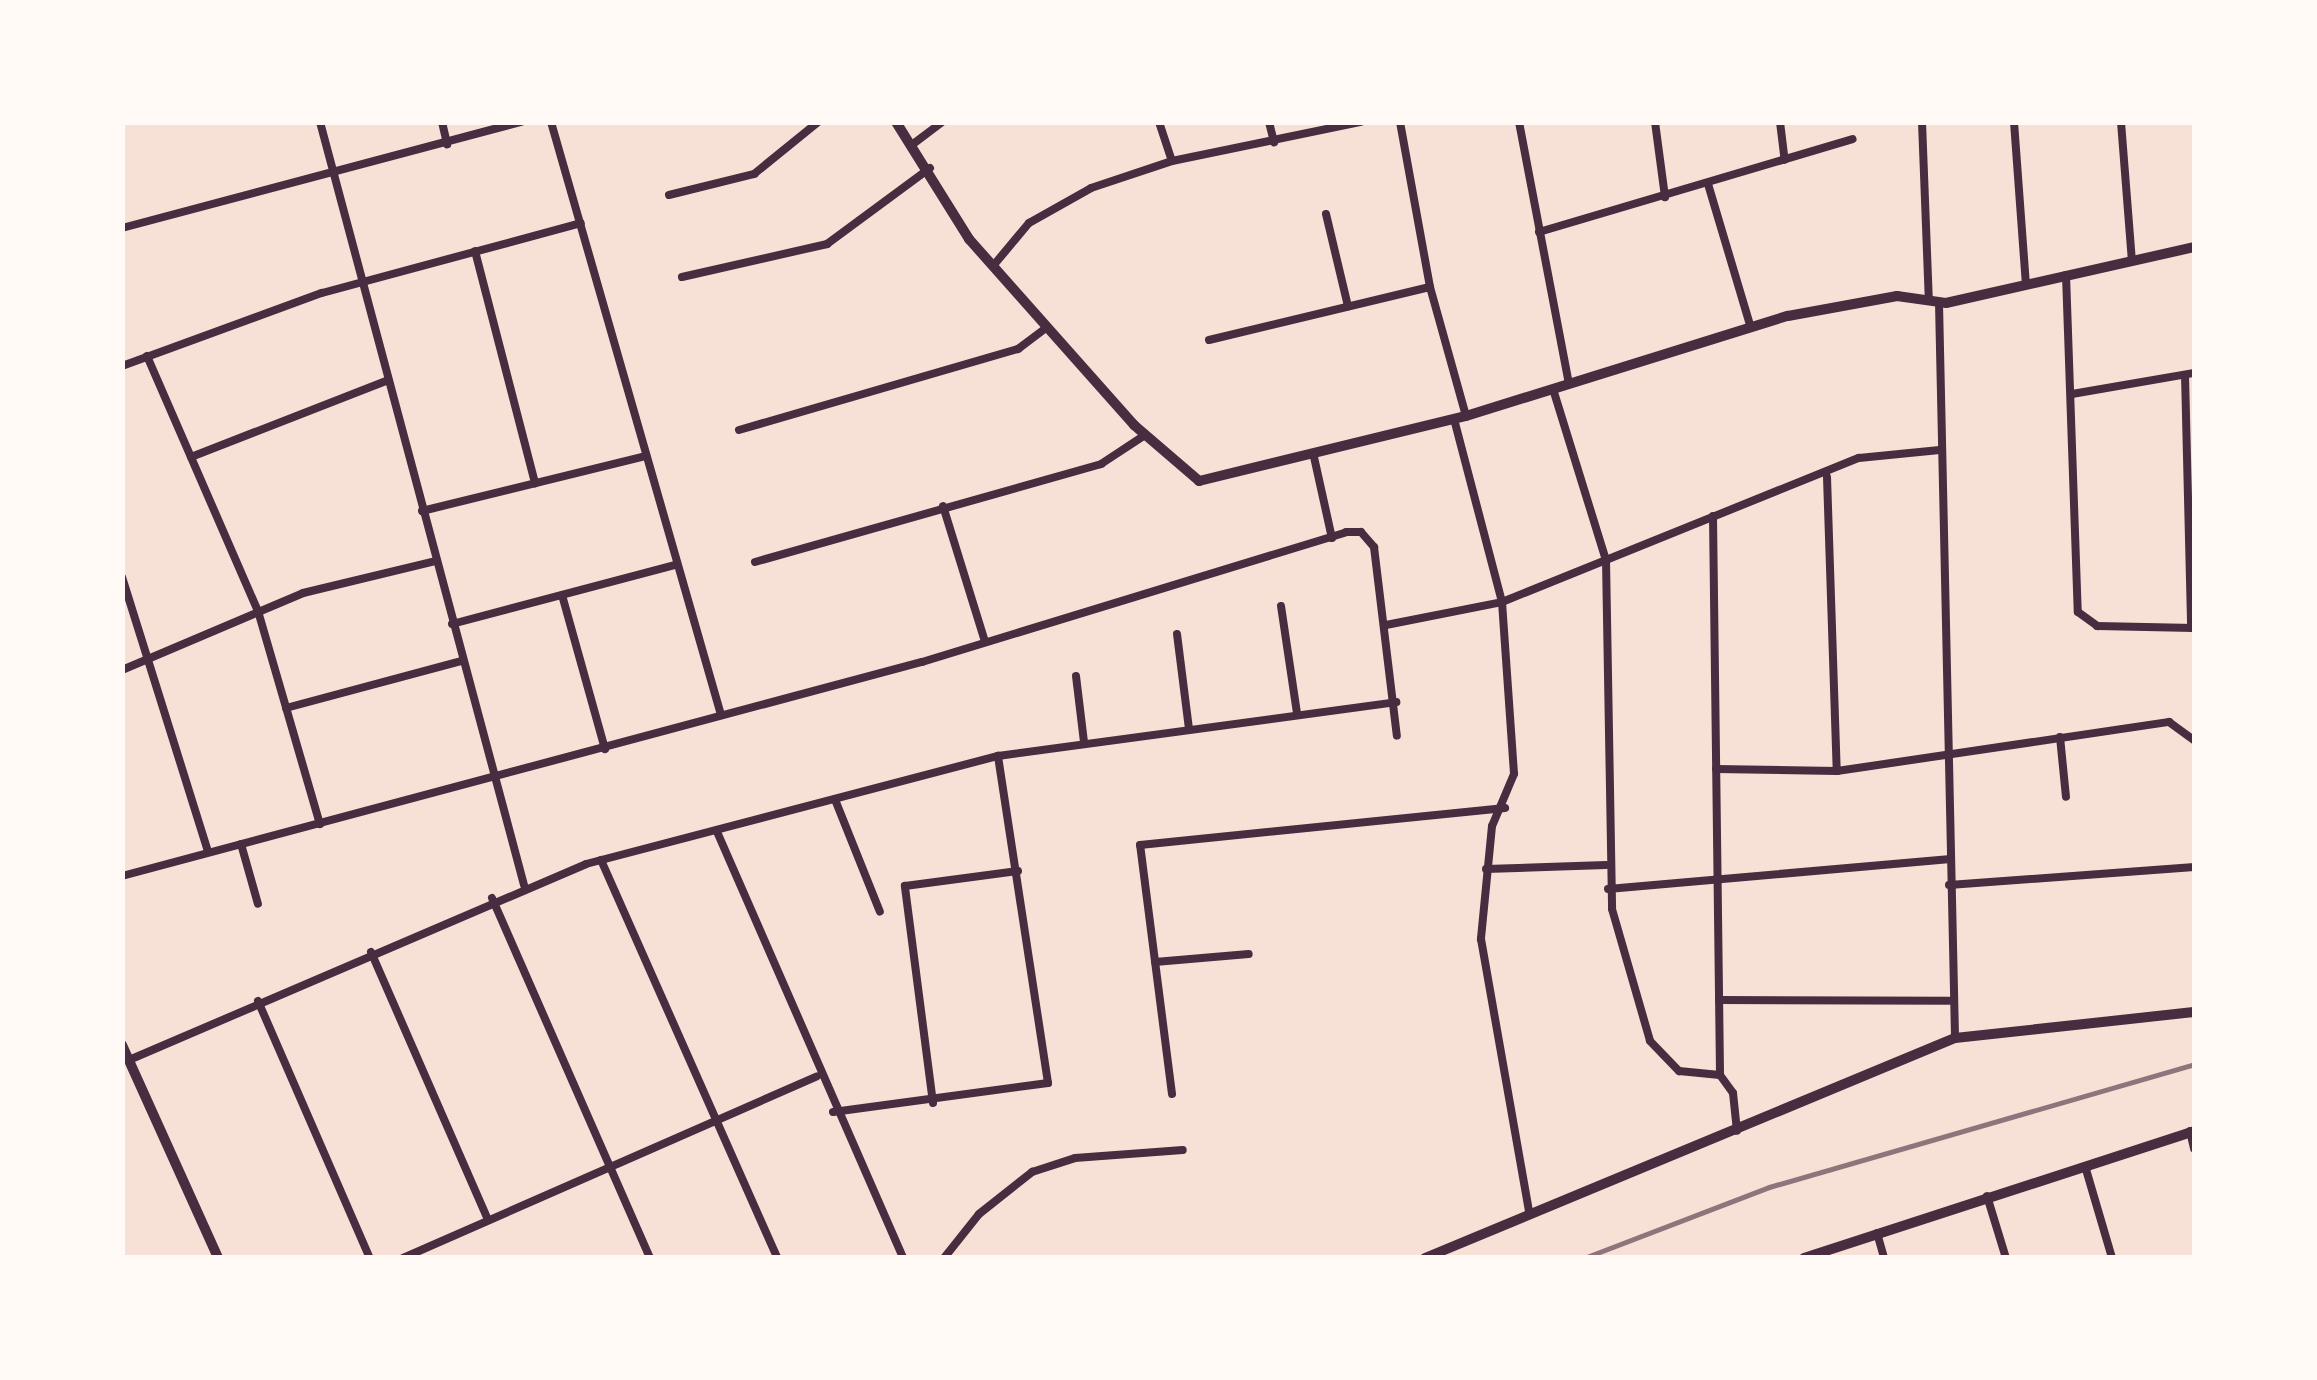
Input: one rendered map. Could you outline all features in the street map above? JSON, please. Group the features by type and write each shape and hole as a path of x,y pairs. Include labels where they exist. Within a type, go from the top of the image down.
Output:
{"street":[{"path":"320,122 524,885"},
{"path":"442,122 447,144"},
{"path":"122,228 335,177 521,122"},
{"path":"552,122 721,715"},
{"path":"670,195 754,174 818,122"},
{"path":"896,122 993,266 1145,435 1198,481 1314,457 1752,328 1872,299 1934,302 2194,247"},
{"path":"914,144 942,122"},
{"path":"1158,122 1172,161"},
{"path":"1269,122 1274,142"},
{"path":"993,266 1064,199 1172,161 1361,122"},
{"path":"1400,122 1430,287 1502,602 1514,774 1505,808 1492,826 1486,869 1488,1002 1528,1210"},
{"path":"1519,122 1569,384"},
{"path":"1655,122 1664,197"},
{"path":"1780,122 1786,160"},
{"path":"1922,122 1940,450 1948,749 1949,1002 1955,1038"},
{"path":"2014,122 2026,285"},
{"path":"2120,122 2132,261"},
{"path":"1539,232 1853,139"},
{"path":"682,277 827,244 930,168"},
{"path":"1708,184 1752,328"},
{"path":"1326,214 1348,306"},
{"path":"122,366 362,282 581,223"},
{"path":"475,251 535,483"},
{"path":"2066,275 2078,612 2097,626 2192,628 2190,374 2072,394"},
{"path":"1209,340 1430,287"},
{"path":"739,430 1018,349 1047,327"},
{"path":"147,356 258,610 320,824"},
{"path":"191,458 388,380"},
{"path":"1553,389 1606,560 1608,888 1662,1062 1720,1076"},
{"path":"755,562 1101,464 1145,435"},
{"path":"1386,625 1502,602 1714,516 1827,477 1859,458 1940,450"},
{"path":"422,511 646,456"},
{"path":"1314,457 1332,538"},
{"path":"1827,477 1838,771"},
{"path":"943,506 985,642"},
{"path":"1714,516 1720,1076 1733,1093 1737,1131"},
{"path":"122,876 604,749 985,642 1332,538 1369,538 1386,625 1397,736"},
{"path":"122,670 258,610 435,560"},
{"path":"452,624 676,565"},
{"path":"122,577 152,656 208,852"},
{"path":"562,595 604,749"},
{"path":"1281,606 1296,713"},
{"path":"1177,634 1189,729"},
{"path":"286,708 462,660"},
{"path":"1076,676 1084,742"},
{"path":"129,1060 492,898 602,860 718,834 998,756 1396,702"},
{"path":"1716,769 1838,771 1948,749 2169,722 2194,740"},
{"path":"2060,737 2066,797"},
{"path":"833,1112 933,1103 1048,1083 998,756"},
{"path":"836,802 880,912"},
{"path":"1172,1094 1140,845 1505,808"},
{"path":"718,834 817,1076 903,1258"},
{"path":"241,844 258,904"},
{"path":"1608,888 1718,885 1948,859"},
{"path":"602,860 713,1120 777,1258"},
{"path":"1486,869 1606,865"},
{"path":"1949,885 2194,867"},
{"path":"933,1103 905,886 1018,871"},
{"path":"492,898 650,1258"},
{"path":"371,952 487,1218"},
{"path":"1156,962 1249,954"},
{"path":"1719,1000 1949,1002"},
{"path":"258,1002 370,1258"},
{"path":"1425,1258 1528,1210 1737,1131 1955,1038 2194,1012"},
{"path":"122,1045 218,1258"},
{"path":"403,1258 817,1076"},
{"path":"1804,1258 2084,1162 2192,1131 2194,1148"},
{"path":"944,1258 979,1214 1032,1172 1076,1158 1183,1150"},
{"path":"2084,1162 2112,1258"},
{"path":"1986,1196 2006,1258"},
{"path":"1876,1231 1884,1258"}],"railway":[{"path":"1584,1258 1769,1187 2194,1064"}]}
